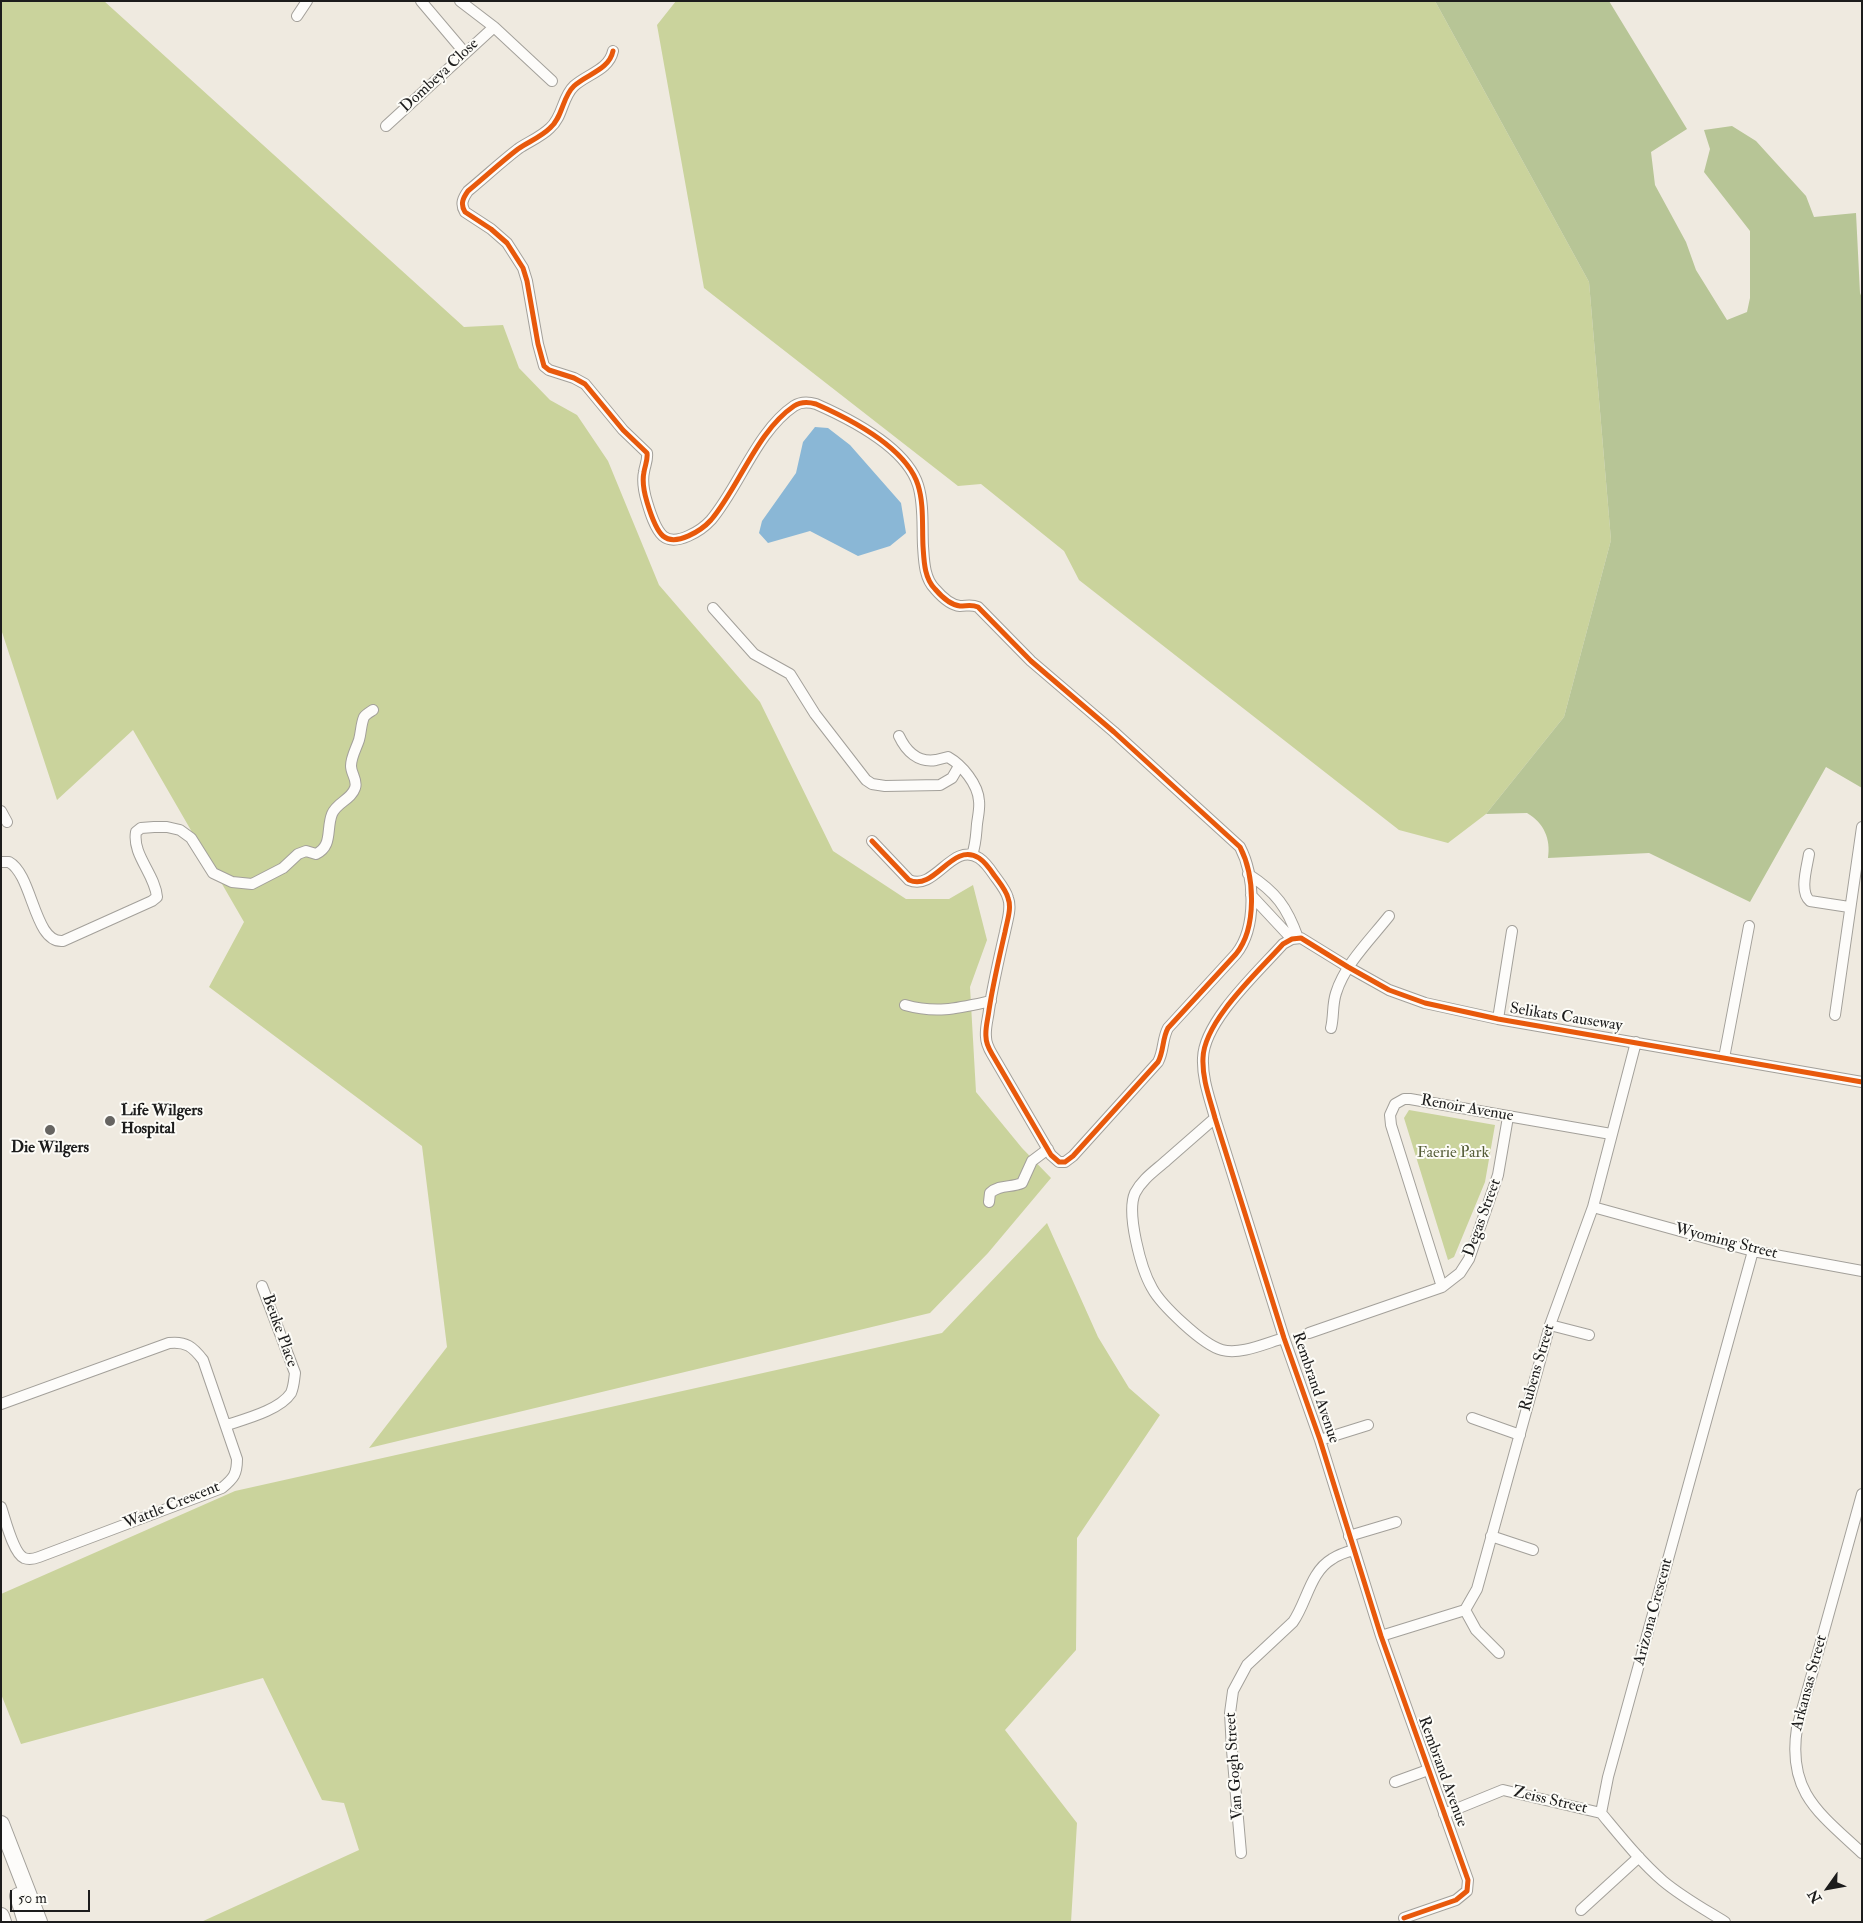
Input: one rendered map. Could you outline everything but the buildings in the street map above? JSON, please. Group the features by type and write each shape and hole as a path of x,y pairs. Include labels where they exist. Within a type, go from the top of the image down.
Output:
{"main road":[{"path":"1,1824 39,1922"},
{"path":"1,1849 26,1922"},
{"path":"1,1916 3,1922"}],"street":[{"path":"297,16 307,1"},
{"path":"422,1 465,53"},
{"path":"460,1 494,27 552,81"},
{"name":"Dombeya Close","path":"386,126 494,27"},
{"path":"613,51 605,65 578,82 570,90 556,122 550,128 519,149 468,191 463,200 463,208 465,212 491,229 507,243 516,256 527,281 538,344 544,366 585,384 623,430 647,453 643,478 644,493 654,521 662,534 671,539 681,538 705,525 718,510 769,432 793,406 802,403 813,403 859,425 877,437 898,456 915,479 921,502 924,558 927,575 934,588 955,605 974,605 980,609 1031,661 1114,732 1233,840 1243,854 1248,874 1251,895 1248,933 1245,942 1236,954 1168,1028 1165,1034 1162,1054 1158,1062 1074,1156 1065,1162 1058,1162 1048,1149 987,1044 986,1032 991,1001 1008,916 1008,898 998,880 985,862 972,855 963,855 929,878 913,882 872,842"},
{"path":"713,608 754,654 790,674 815,714 866,780 872,784 885,786 940,785 952,778 959,766"},
{"path":"1,862 9,862 19,871 47,935 52,940 64,941 155,899 157,896 155,887 137,847 136,832 144,828 167,827 180,830 191,838 214,873 232,882 252,884 283,868 298,854 306,851 316,854 323,851 327,843 332,814 337,806 355,790 356,782 351,766 352,757 359,740 365,716 373,710"},
{"path":"899,736 905,747 917,758 930,760 948,757 959,766 974,784 979,800 976,840 972,855"},
{"path":"1,811 7,822"},
{"path":"1834,1015 1862,827"},
{"path":"1809,854 1805,890 1806,897 1810,901 1850,902 1862,899"},
{"path":"1248,874 1269,889 1284,906 1291,940"},
{"name":"Selikats Causeway","path":"1251,895 1291,940 1305,940 1348,967 1399,995 1432,1005 1498,1019 1862,1082"},
{"path":"1331,1028 1334,1017 1335,996 1348,967 1389,916"},
{"path":"1724,1058 1749,926"},
{"path":"1498,1019 1512,931"},
{"name":"Rembrand Avenue","path":"1291,940 1219,1016 1207,1038 1203,1055 1204,1074 1215,1118 1284,1338 1320,1440 1381,1636 1468,1880 1467,1891 1456,1900 1404,1918"},
{"path":"905,1005 925,1010 944,1010 991,1001"},
{"name":"Rubens Street","path":"1465,1610 1480,1582 1550,1325 1592,1207 1636,1042"},
{"name":"Renoir Avenue","path":"1442,1288 1395,1140 1390,1115 1392,1108 1399,1101 1410,1099 1611,1134"},
{"name":"Degas Street","path":"1308,1333 1442,1288 1460,1273 1469,1258 1498,1175 1508,1116"},
{"path":"1215,1118 1144,1180 1134,1194 1133,1225 1148,1280 1155,1293 1175,1314 1201,1338 1217,1348 1236,1351 1284,1338"},
{"path":"989,1202 990,1193 995,1189 1022,1183 1032,1161 1048,1149"},
{"name":"Wyoming Street","path":"1592,1207 1753,1252 1862,1271"},
{"name":"Arizona Crescent","path":"1601,1813 1608,1777 1753,1252"},
{"name":"Beuke Place","path":"227,1425 261,1413 280,1403 290,1394 294,1384 295,1373 262,1286"},
{"path":"1550,1325 1589,1335"},
{"name":"Wattle Crescent","path":"1,1404 169,1343 179,1342 188,1344 203,1360 227,1425 237,1459 237,1471 232,1480 222,1488 40,1558 30,1560 22,1557 16,1551 1,1506"},
{"path":"1472,1418 1520,1435"},
{"path":"1320,1440 1368,1425"},
{"name":"Arkansas Street","path":"1862,1494 1797,1728 1794,1750 1798,1778 1807,1797 1822,1815 1862,1853"},
{"path":"1350,1536 1396,1522"},
{"path":"1491,1536 1533,1550"},
{"name":"Van Gogh Street","path":"1241,1853 1230,1714 1233,1692 1247,1666 1293,1622 1319,1569 1332,1559 1354,1550"},
{"path":"1381,1636 1465,1610 1476,1630 1499,1653"},
{"path":"1395,1782 1428,1770"},
{"name":"Zeiss Street","path":"1444,1814 1503,1790 1601,1813"},
{"path":"1601,1813 1639,1857 1671,1888 1725,1922"},
{"path":"1582,1910 1639,1857"}],"green space":[{"path":"1,1 104,1 464,327 503,325 519,368 550,400 577,415 608,461 659,585 760,702 833,851 906,899 949,899 973,885 987,940 970,987 976,1092 1022,1148 1051,1178 988,1253 930,1313 369,1448 447,1347 422,1146 209,987 244,922 133,730 57,800 1,629"},
{"path":"676,1 1435,1 1589,282 1611,540 1564,717 1486,814 1448,843 1399,830 1079,580 1064,551 981,484 958,486 704,288 657,25"},
{"path":"1435,1 1609,1 1687,129 1651,152 1655,185 1686,242 1696,270 1727,320 1747,312 1750,298 1750,231 1704,172 1710,149 1704,130 1732,126 1756,141 1806,196 1814,217 1856,213 1860,293 1862,298 1862,788 1826,767 1750,902 1649,853 1548,858 1549,851 1545,832 1533,817 1527,813 1486,814 1564,717 1611,540 1589,282"},
{"name":"Faerie Park","path":"1409,1110 1495,1125 1485,1182 1454,1257 1448,1260 1404,1118"},
{"path":"1047,1223 1098,1337 1129,1388 1160,1415 1077,1538 1076,1650 1005,1730 1077,1823 1071,1922 201,1922 359,1850 344,1803 322,1800 263,1678 21,1744 1,1694 1,1594 235,1491 942,1333"}],"water":[{"path":"815,427 828,428 850,445 901,503 906,533 890,546 858,556 810,531 768,543 759,533 762,521 796,473 803,442"}],"cycle path":[{"path":"613,51 607,63 574,86 567,96 558,118 550,128 505,159 468,191 462,204 465,212 491,229 507,243 523,268 544,366 549,370 574,378 585,384 623,430 647,453 643,475 644,490 651,515 660,533 668,539 675,540 688,536 707,524 731,492 769,430 796,405 805,403 816,404 860,426 875,436 902,458 912,471 918,485 922,507 924,563 931,585 953,604 978,607 1031,661 1114,732 1240,847 1249,872 1251,887 1252,902 1248,930 1236,954 1168,1028 1158,1062 1073,1156 1065,1162 1059,1162 1051,1155 988,1046 986,1030 1009,910 1009,902 1004,889 989,868 979,858 969,855 960,856 927,879 918,882 909,880 872,841"},
{"path":"1404,1918 1456,1900 1467,1891 1468,1880 1381,1636 1320,1440 1284,1338 1215,1118 1203,1066 1206,1044 1212,1029 1234,998 1283,944 1292,939 1301,938 1389,990 1425,1003 1498,1019 1862,1082"}],"place":[{"name":"Life Wilgers Hospital","path":"110,1121"},
{"name":"Die Wilgers","path":"50,1130"}]}
